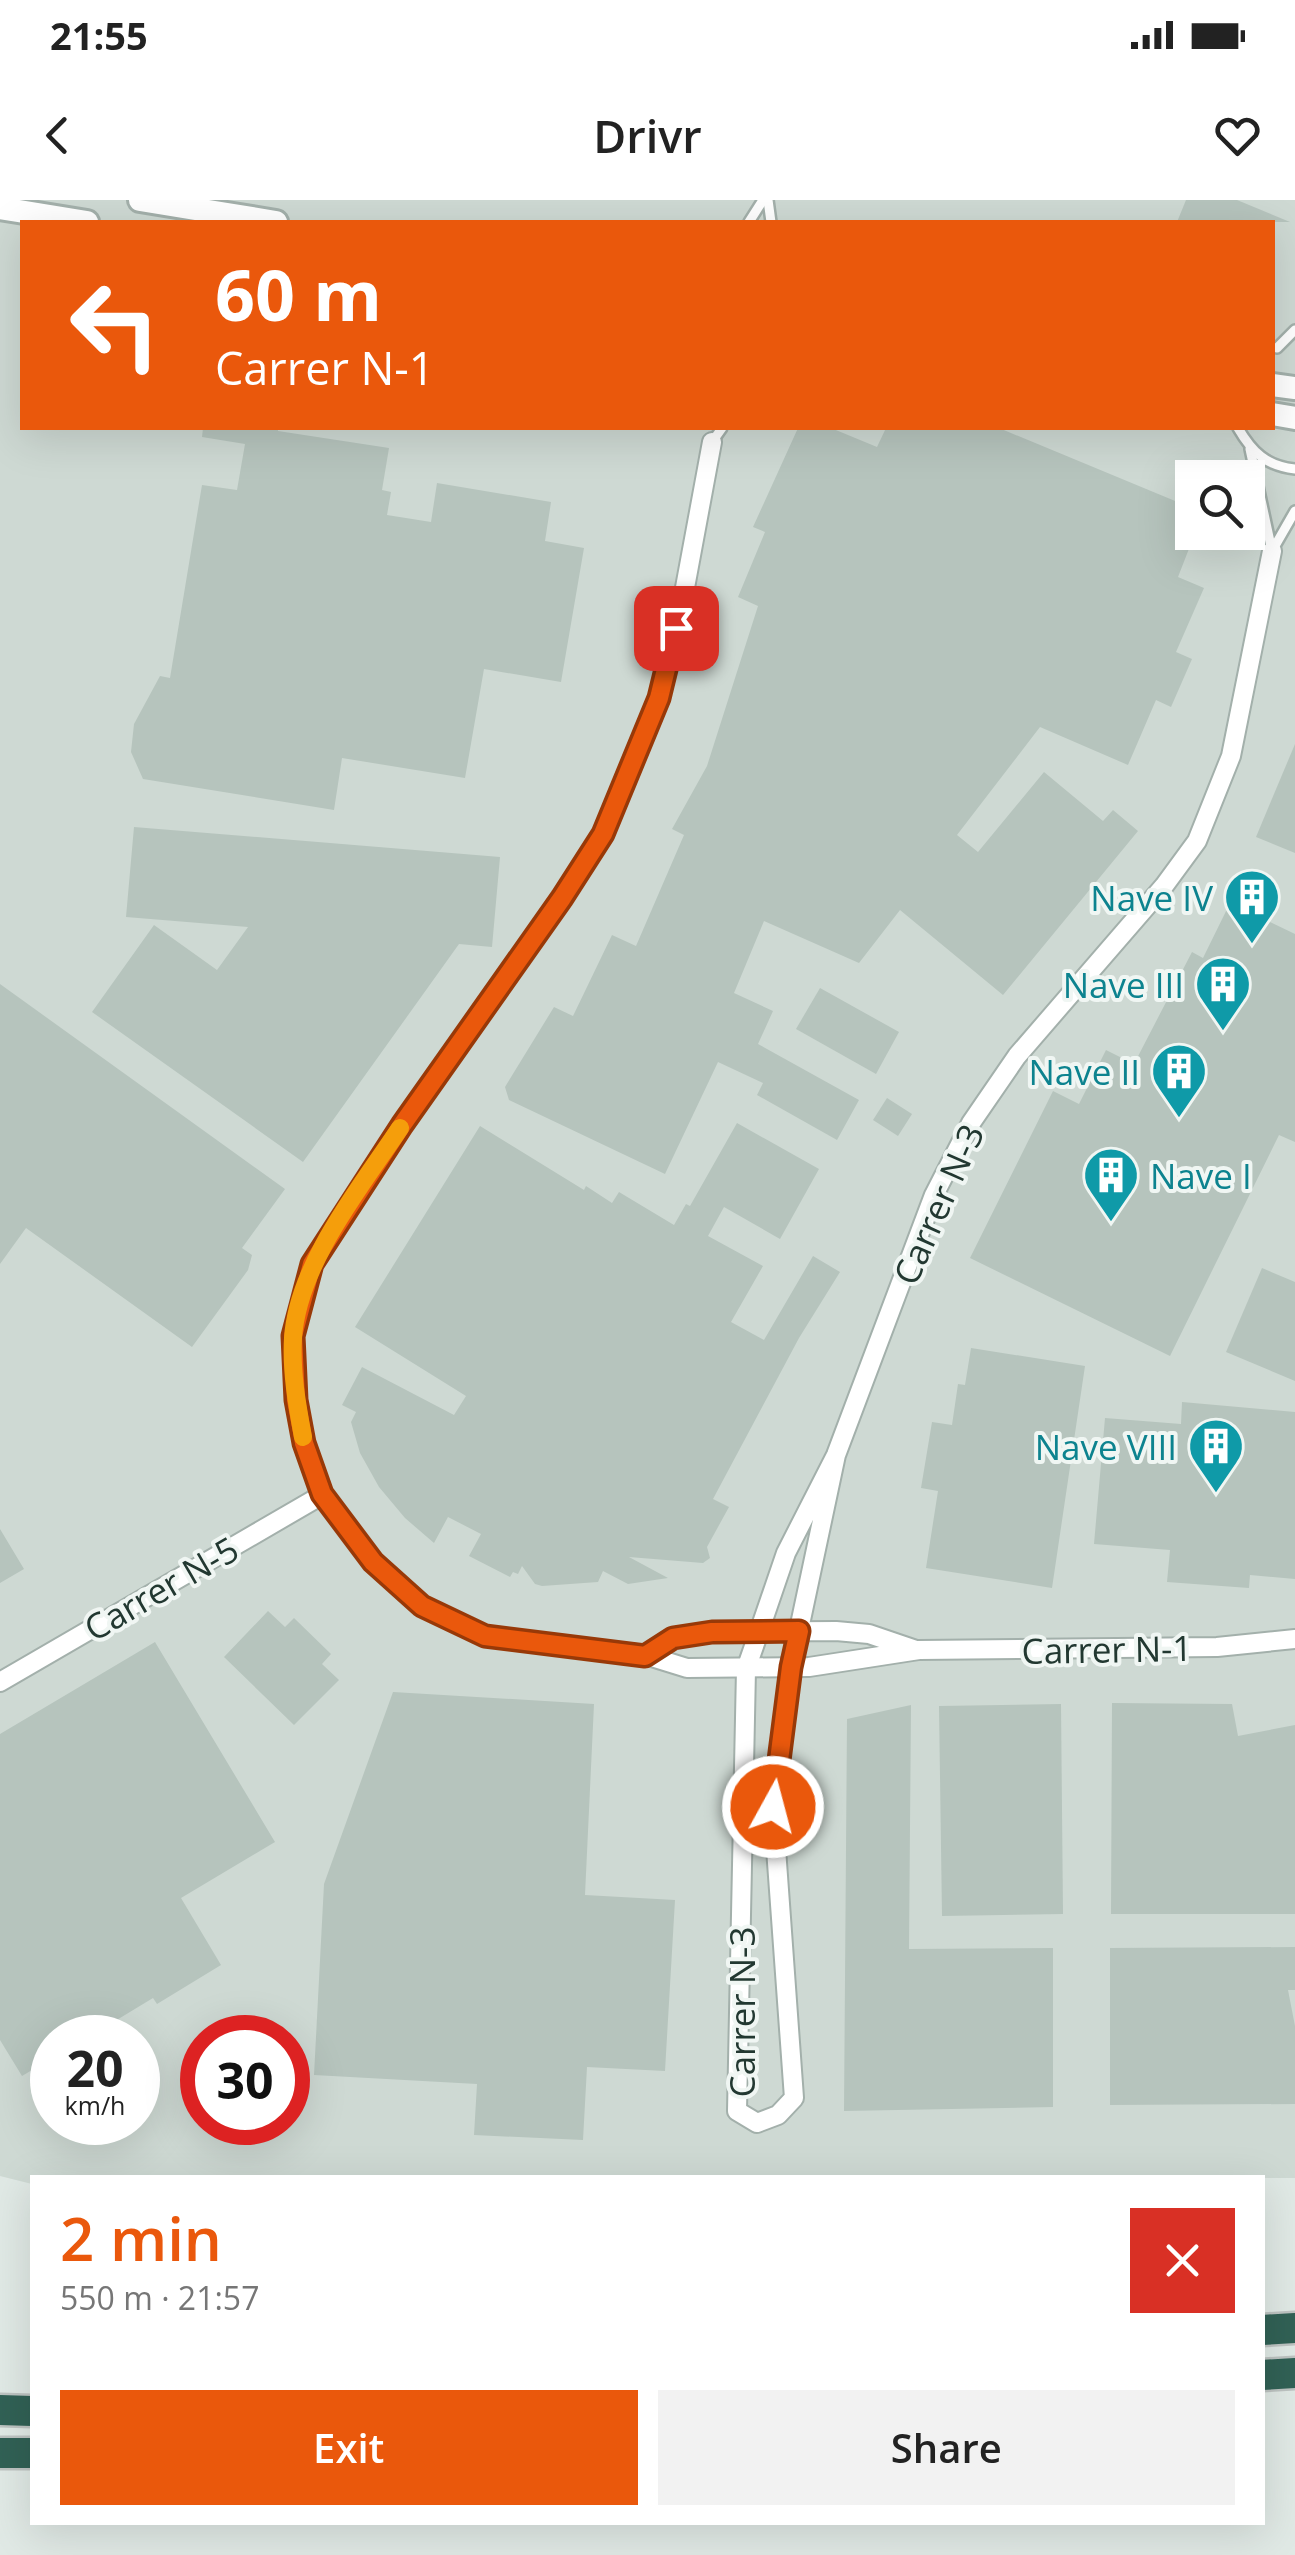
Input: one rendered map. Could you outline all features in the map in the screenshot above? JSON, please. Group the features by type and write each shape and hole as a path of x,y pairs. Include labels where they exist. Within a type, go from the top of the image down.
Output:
{"highway":[{"path":"1265,2330 1295,2328"},
{"path":"1265,2375 1295,2373"},
{"path":"0,2410 30,2411"},
{"path":"0,2452 30,2453"}],"street":[{"path":"144,200 264,220"},
{"path":"0,208 74,220"},
{"path":"645,1656 485,1636 422,1606 373,1562 322,1494 304,1443 296,1400 293,1336 312,1264 603,834 659,698 684,593 714,432"},
{"name":"Carrer N-3","path":"836,1455 791,1667 773,1807 794,2098 778,2115 756,2123 737,2111 746,1669 758,1632 786,1553 836,1455 934,1195 971,1123 1017,1056 1164,886 1197,842 1231,756 1272,551"},
{"name":"Carrer N-5","path":"0,1682 322,1494"},
{"name":"Carrer N-1","path":"645,1656 673,1638 712,1632 868,1634 919,1650"},
{"name":"Carrer N-1","path":"645,1656 688,1668 746,1669 872,1660 919,1650 1217,1647 1295,1639"}],"lane":[{"path":"1275,349 1295,330"},
{"path":"1275,349 1295,346"},
{"path":"1239,430 1250,449 1272,551"},
{"path":"1250,449 1275,467 1295,469"},
{"path":"1272,551 1295,510"}],"shaded area":[{"path":"0,200 1295,200 1295,2178 30,2175 30,2184 0,2176"}],"building":[{"path":"1186,200 1237,200 1290,222 1275,220 1178,220"},
{"path":"203,430 278,430 389,448 382,490 391,492 387,515 431,522 437,483 551,502 545,541 584,548 561,682 484,669 465,778 342,758 334,810 143,779 131,752 134,724 160,676 170,678 202,485 237,490 245,444 202,437"},
{"path":"797,430 836,430 877,447 885,430 1004,430 1175,501 1175,550 1188,550 1178,577 1204,588 1176,652 1192,659 1171,707 1156,700 1128,765 1040,727 957,835 978,852 1044,772 1103,821 1113,810 1138,831 1003,995 900,910 859,963 764,921 734,993 773,1011 758,1044 859,1100 837,1140 757,1095 763,1083 718,1062 665,1174 509,1100 505,1087 554,1007 573,1016 612,935 636,946 684,835 672,829 707,766 758,606 738,597 765,532 753,527"},
{"path":"1295,744 1295,853 1256,837"},
{"path":"134,827 500,857 492,947 459,944 303,1162 92,1012 154,925 217,970 248,927 126,917"},
{"path":"1230,903 1295,934 1295,1142 1279,1135 1170,1356 970,1258 1053,1091 1079,1104 1106,1050 1134,1064 1192,952 1203,958"},
{"path":"0,984 285,1189 242,1248 252,1255 248,1270 192,1347 26,1228 0,1264"},
{"path":"820,988 899,1032 876,1074 796,1029"},
{"path":"887,1098 912,1114 898,1136 873,1120"},
{"path":"737,1123 819,1169 780,1239 724,1207 708,1236 763,1266 731,1322 764,1340 813,1256 840,1272 799,1338 713,1499 729,1507 707,1547 710,1558 703,1563 629,1557 668,1578 628,1584 603,1571 598,1582 542,1586 535,1584 522,1566 518,1574 513,1572 510,1577 469,1556 481,1534 448,1517 434,1543 405,1518 379,1487 360,1453 351,1422 356,1412 342,1405 362,1367 454,1415 466,1396 355,1327 480,1126 584,1190 586,1186 612,1203 619,1192 674,1225 686,1204 690,1206"},
{"path":"1262,1268 1295,1282 1295,1381 1226,1352"},
{"path":"971,1348 1085,1366 1052,1588 926,1568 938,1491 921,1488 932,1422 952,1425 958,1384 965,1385"},
{"path":"1182,1402 1295,1412 1295,1579 1250,1575 1249,1588 1167,1582 1170,1550 1094,1544 1105,1418 1181,1424"},
{"path":"0,1529 24,1569 0,1583"},
{"path":"268,1611 285,1627 294,1618 331,1654 322,1664 339,1680 294,1725 224,1657"},
{"path":"155,1642 275,1842 181,1898 221,1965 157,2004 153,1998 125,2015 30,2015 30,2071 22,2076 0,2040 0,1734"},
{"path":"393,1692 594,1704 585,1895 675,1900 665,2071 587,2067 583,2140 474,2135 477,2084 314,2075 324,1884"},
{"path":"1112,1703 1232,1704 1238,1736 1295,1725 1295,1914 1111,1914"},
{"path":"1061,1704 1063,1914 942,1916 939,1706"},
{"path":"911,1705 909,1949 1053,1948 1053,2107 844,2111 847,1719"},
{"path":"1295,1947 1295,1990 1288,1990 1295,2026 1295,2104 1110,2105 1110,1948"}],"slow traffic":[{"path":"303,1437 296,1400 293,1336 312,1264 400,1128"}],"place":[{"name":"Nave IV","path":"1252,946"},
{"name":"Nave III","path":"1223,1033"},
{"name":"Nave II","path":"1179,1120"},
{"name":"Nave I","path":"1111,1224"},
{"name":"Nave VIII","path":"1216,1495"}],"route":[{"path":"676,628 659,698 603,834 402,1125 312,1264 293,1336 296,1400 304,1443 322,1494 373,1562 422,1606 485,1636 645,1656 673,1638 712,1632 799,1631 773,1807"}]}
